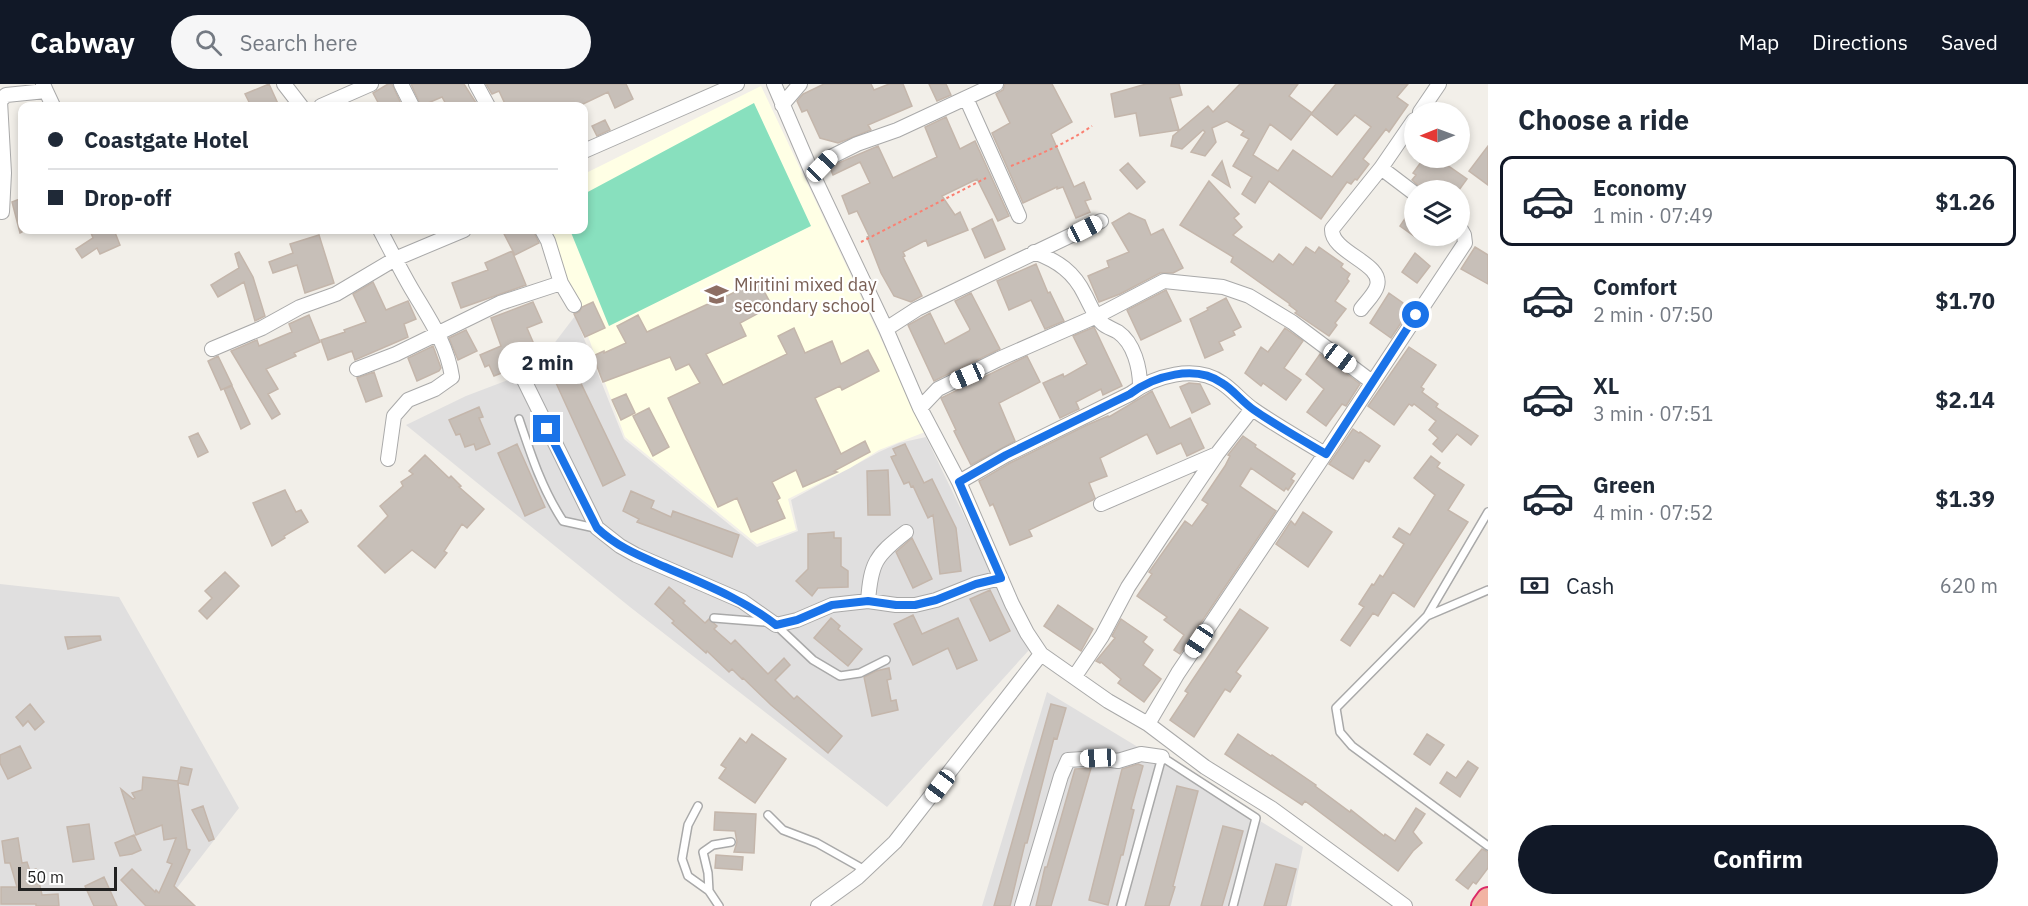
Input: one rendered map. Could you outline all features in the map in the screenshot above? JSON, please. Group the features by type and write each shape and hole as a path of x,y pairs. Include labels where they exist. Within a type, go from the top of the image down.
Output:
{"highway":[{"path":"1483,906 1488,899"}],"street":[{"path":"284,84 298,102"},
{"path":"330,102 371,84"},
{"path":"401,84 410,102"},
{"path":"476,84 486,102"},
{"path":"588,149 736,84"},
{"path":"774,84 813,176 886,329 920,408 959,482 1011,604 1041,654 1108,701 1148,724 1205,767 1271,808 1405,906"},
{"path":"782,105 800,84"},
{"path":"813,176 831,157 996,84"},
{"path":"1427,102 1439,84"},
{"path":"3,212 4,173 0,101 6,95 45,88 51,102"},
{"path":"966,98 1020,216"},
{"path":"1361,309 1377,287 1378,279 1374,271 1337,243 1332,236 1332,230 1404,135"},
{"path":"1381,168 1404,185"},
{"path":"886,329 917,309 1101,221"},
{"path":"382,234 438,334 450,362 452,377 435,389 408,400 394,416 388,459"},
{"path":"212,349 336,294 395,259 454,234"},
{"path":"544,234 561,283 574,305"},
{"path":"1148,724 1178,673 1463,246"},
{"path":"1034,252 1054,260 1067,269 1079,284 1102,323 1120,333 1129,342 1140,374 1140,386"},
{"path":"920,408 938,389 999,359 1097,316 1164,281 1223,287 1249,296 1292,322 1372,382"},
{"path":"357,369 396,354 500,303 561,283"},
{"path":"959,482 1006,455 1130,394 1140,386 1180,373 1203,376 1222,383 1252,409 1326,454"},
{"path":"523,378 597,528 636,555 734,597 759,611 775,624 797,620 832,605 868,601 915,605 1001,578"},
{"path":"1075,676 1102,636 1128,587 1217,454 1252,409"},
{"path":"1101,504 1217,454"},
{"path":"868,601 870,575 879,555 906,532"},
{"path":"818,906 866,870 895,842 1041,654"},
{"path":"1022,906 1061,776 1068,760 1098,758 1118,761 1141,754 1162,757"}],"lane":[{"path":"519,419 548,498 563,521 597,528"},
{"path":"1488,512 1426,616 1336,708 1340,732 1352,746 1488,846"},
{"path":"1426,616 1488,590"},
{"path":"714,618 775,624 813,660 840,676 860,673 886,660"},
{"path":"1121,906 1162,757 1256,818 1233,906"},
{"path":"1195,778 1205,767"},
{"path":"698,806 688,825 682,859 688,876 709,891 719,906"},
{"path":"768,815 783,830 817,843 866,870"},
{"path":"709,891 703,852 713,845 731,842"}],"path":[{"path":"848,249 1000,171 1080,135 1092,126"}],"shaded area":[{"name":"Miritini mixed day secondary school","path":"761,86 925,432 879,450 850,468 788,499 796,530 757,544 625,437 550,234 588,234 588,172"},
{"path":"575,316 624,439 757,547 798,531 791,500 879,452 899,443 926,437 1029,650 887,807 630,607 406,425 466,396 534,370"},
{"path":"0,584 119,597 239,808 163,906 0,906"},
{"path":"1047,692 1303,847 1291,906 982,906"}],"green space":[{"path":"754,103 811,226 609,326 572,234 588,234 588,192"}],"building":[{"path":"269,84 277,102 249,102 245,94"},
{"path":"392,84 400,102 378,102 373,93"},
{"path":"411,84 464,84 475,102 445,102 442,97 430,102 419,102"},
{"path":"486,84 626,84 633,99 615,108 608,92 587,102 504,102 499,91 492,94"},
{"path":"824,84 871,84 874,90 889,84 903,84 912,106 868,125 871,130 838,143 820,138 807,110 802,112 797,101 803,94"},
{"path":"929,84 946,84 951,95 937,101"},
{"path":"1005,84 1052,84 1072,122 1051,134 1074,187 1084,182 1091,199 1085,201 1090,212 1076,218 1063,187 1057,189 1057,187 1023,203 992,133 1010,123 996,94 1003,90"},
{"path":"1146,84 1179,84 1182,95 1170,98 1179,130 1140,136 1136,113 1115,117 1111,94"},
{"path":"1240,84 1298,84 1289,96 1312,113 1336,84 1408,84 1397,97 1404,102 1404,111 1389,132 1386,129 1363,159 1369,164 1357,180 1355,179 1351,184 1347,182 1321,219 1269,181 1255,203 1242,194 1252,177 1233,166 1249,139 1241,135 1244,131 1227,121 1212,128 1216,142 1205,156 1191,152 1205,132 1203,130 1182,149 1171,146 1173,136 1208,106 1213,112","holes":["1311,114 1337,135 1355,115 1371,127 1332,177 1293,150 1278,171 1253,155 1270,124 1291,140"]},
{"path":"946,117 960,149 975,141 1009,216 998,221 977,179 942,196 955,215 960,212 968,230 928,246 926,240 903,252 905,256 903,257 922,296 911,302 894,296 881,273 867,237 869,236 857,211 849,214 842,196 870,183 860,162 833,175 831,170 836,164 878,146 893,178 937,157 925,127"},
{"path":"605,120 610,130 597,136 592,126"},
{"path":"1488,146 1488,185 1469,171"},
{"path":"1222,161 1230,187 1212,175"},
{"path":"1128,163 1145,182 1137,189 1120,170"},
{"path":"1417,168 1451,168 1467,179 1412,180 1416,175 1413,173"},
{"path":"1209,181 1239,214 1234,218 1242,227 1233,235 1273,262 1279,254 1293,265 1306,247 1315,253 1319,247 1343,264 1341,267 1350,274 1347,279 1349,281 1335,301 1346,309 1335,323 1337,325 1329,336 1295,313 1297,311 1290,304 1231,262 1233,257 1180,225"},
{"path":"18,200 18,225 12,202"},
{"path":"1129,213 1145,220 1151,235 1163,229 1183,268 1173,273 1160,273 1099,302 1088,276 1109,267 1107,261 1129,252 1112,223"},
{"path":"992,219 1005,249 985,258 972,229"},
{"path":"91,234 116,234 120,245 100,254 97,248 82,258 76,249 93,238"},
{"path":"504,234 535,234 539,243 515,255"},
{"path":"319,235 334,283 305,293 297,265 273,273 269,262 293,253 290,244"},
{"path":"1475,247 1488,255 1488,284 1461,269"},
{"path":"512,251 526,285 461,308 452,283 488,270 485,263"},
{"path":"239,252 253,277 265,316 255,321 244,282 218,297 211,285 239,268 235,254"},
{"path":"1415,253 1430,266 1417,283 1402,272"},
{"path":"1036,264 1048,293 1050,292 1064,321 1045,329 1031,300 1009,310 997,281"},
{"path":"758,280 772,306 740,323 746,336 706,354 723,385 787,354 778,336 794,328 805,353 832,341 841,364 868,350 879,371 842,390 840,386 815,398 841,454 865,441 870,452 834,471 837,472 803,487 796,470 772,482 780,498 777,500 785,518 751,532 737,498 718,507 668,398 700,383 689,364 676,370 670,357 603,382 593,356 626,343 617,326 638,315 647,332"},
{"path":"373,282 386,310 408,301 416,319 404,324 408,337 355,360 352,351 328,360 321,340 366,322 353,294"},
{"path":"1166,290 1181,321 1141,340 1127,310"},
{"path":"971,293 1000,349 934,381 908,325 930,313 945,344 969,331 955,301"},
{"path":"1389,293 1403,303 1405,317 1391,338 1370,323"},
{"path":"1226,298 1241,327 1233,331 1235,335 1219,342 1223,350 1205,358 1190,319"},
{"path":"533,302 542,322 527,328 540,358 494,376 489,365 485,367 480,355 501,346 491,318"},
{"path":"593,302 605,328 585,337 574,314"},
{"path":"309,315 320,342 266,369 278,389 268,394 280,414 272,419 231,351 257,340 259,346 292,332 289,324"},
{"path":"1094,327 1122,386 1103,395 1101,389 1076,402 1079,409 1060,418 1043,383 1063,374 1064,377 1087,364 1073,336"},
{"path":"1285,328 1303,341 1284,368 1301,380 1286,400 1263,383 1261,386 1245,373 1261,347 1268,352"},
{"path":"466,330 477,351 458,360 449,338"},
{"path":"433,346 441,368 417,381 408,358"},
{"path":"1409,347 1436,365 1421,387 1424,389 1422,392 1438,404 1436,407 1478,436 1471,445 1457,434 1442,452 1433,444 1438,438 1429,430 1436,421 1414,404 1412,406 1409,404 1394,425 1368,406"},
{"path":"1320,354 1360,384 1346,406 1342,404 1326,426 1307,412 1324,389 1306,374"},
{"path":"218,356 232,385 221,390 208,361"},
{"path":"1027,356 1040,382 999,403 1015,441 971,465 941,398"},
{"path":"568,365 572,372 575,371 625,475 603,486 551,372"},
{"path":"374,372 382,396 366,402 357,378"},
{"path":"1189,383 1200,384 1210,404 1192,413 1180,387"},
{"path":"232,386 250,424 241,429 224,389"},
{"path":"1152,391 1170,428 1190,418 1204,448 1187,456 1181,443 1157,454 1147,434 1100,458 1107,476 1089,483 1095,498 1093,500 1029,530 1032,536 1010,545 993,504 990,506 979,481 1087,425 1109,417"},
{"path":"626,394 635,413 621,420 612,400"},
{"path":"479,407 483,417 479,418 490,444 476,450 474,444 465,447 460,434 456,435 449,420"},
{"path":"649,408 669,447 653,456 633,416"},
{"path":"1353,429 1380,446 1369,462 1365,460 1353,479 1329,464"},
{"path":"198,433 208,452 198,457 189,437"},
{"path":"1243,436 1256,445 1255,447 1295,474 1291,479 1294,481 1288,490 1286,488 1284,491 1251,468 1240,486 1276,511 1180,654 1174,650 1184,635 1164,620 1167,617 1137,596 1152,574 1149,572 1185,521 1192,526 1208,504 1202,500 1225,466 1230,456 1228,455"},
{"path":"517,444 545,507 525,516 498,453"},
{"path":"905,444 924,483 932,479 956,528 961,571 940,574 933,515 928,518 913,486 911,487 909,482 904,484 891,457 896,455 893,449"},
{"path":"425,455 449,478 451,476 461,486 459,487 484,509 467,528 462,524 444,551 447,553 435,568 412,550 385,573 358,546 388,516 380,506 403,486 401,482 413,474 409,471"},
{"path":"1431,456 1440,463 1437,467 1464,485 1448,510 1468,522 1414,607 1393,592 1378,616 1373,613 1350,646 1341,640 1364,607 1359,604 1380,575 1383,577 1404,544 1393,537 1399,528 1410,535 1435,495 1414,478"},
{"path":"888,470 890,515 868,515 867,471"},
{"path":"285,490 296,512 301,510 308,522 272,546 253,503"},
{"path":"631,491 654,501 651,508 671,517 673,511 739,535 732,557 637,522 639,519 623,511"},
{"path":"1303,512 1332,532 1308,567 1276,544 1291,521 1295,525"},
{"path":"834,532 834,538 841,538 841,566 848,571 848,587 818,588 812,596 796,581 808,569 808,534"},
{"path":"912,538 932,579 913,588 896,552"},
{"path":"225,572 239,586 207,619 199,611 212,598 205,591"},
{"path":"669,587 705,623 709,619 717,626 714,629 731,644 735,640 768,674 784,658 790,665 775,680 794,699 797,696 842,736 828,753 743,678 732,669 729,672 672,623 674,621 655,604"},
{"path":"990,590 1010,631 990,641 970,599"},
{"path":"1058,605 1093,629 1081,651 1044,626"},
{"path":"1240,609 1268,628 1236,672 1241,676 1230,692 1225,689 1194,737 1170,720 1188,693 1185,691"},
{"path":"913,615 922,634 958,618 977,660 957,669 948,648 913,665 894,624"},
{"path":"831,618 840,626 838,629 862,649 848,666 814,638"},
{"path":"1121,619 1147,637 1143,642 1153,650 1143,665 1161,679 1144,702 1118,683 1121,679 1101,662 1096,661 1115,638 1112,636"},
{"path":"100,636 101,640 68,649 65,637"},
{"path":"889,668 891,679 887,680 891,701 896,700 898,710 872,716 864,677"},
{"path":"30,704 44,722 35,730 28,721 23,726 16,717"},
{"path":"1051,704 1066,708 1057,739 1054,738 1010,906 994,906"},
{"path":"752,734 786,759 755,803 719,778 726,768 721,765 740,738 746,743"},
{"path":"1238,734 1316,785 1384,836 1385,834 1395,841 1416,808 1425,814 1413,832 1422,843 1398,871 1305,801 1302,805 1225,754"},
{"path":"1427,734 1444,745 1430,765 1414,754"},
{"path":"20,746 31,768 8,779 0,763 0,755"},
{"path":"1468,761 1478,768 1460,797 1440,783 1447,772 1456,778"},
{"path":"1138,764 1143,766 1131,809 1134,810 1108,905 1089,900 1122,769"},
{"path":"181,767 192,769 188,785 178,783 187,849 190,850 174,886 195,906 146,906 121,880 132,869 155,892 156,890 159,893 172,864 167,862 176,838 164,840 162,825 136,835 121,789 133,799 135,798 132,793 142,790 143,777 178,781"},
{"path":"1091,768 1051,906 1036,906 1045,867 1047,867 1075,769"},
{"path":"1177,786 1198,791 1173,886 1175,887 1169,906 1145,906"},
{"path":"203,806 214,839 209,841 192,810"},
{"path":"715,812 756,814 754,853 734,852 737,842 735,831 714,830"},
{"path":"89,824 94,859 73,862 67,827"},
{"path":"1223,826 1243,831 1231,875 1222,906 1201,906"},
{"path":"134,835 141,850 120,856 115,843"},
{"path":"18,838 22,863 27,862 30,871 36,869 42,895 58,894 59,906 1,904 1,887 17,887 10,863 5,863 2,841"},
{"path":"1482,849 1488,852 1488,868 1476,884 1473,882 1468,889 1456,880"},
{"path":"716,855 743,857 742,870 715,868"},
{"path":"1276,864 1296,869 1286,906 1264,906"},
{"path":"104,877 117,906 94,906 85,886"}],"place":[{"name":"Miritini mixed day secondary school","path":"716,295"}],"route":[{"path":"547,429 584,499 591,518 604,535 636,555 725,592 759,611 776,625 797,620 832,605 868,601 915,605 1001,578 959,482 1006,455 1130,394 1140,386 1172,375 1191,373 1213,378 1252,409 1326,454 1416,315"}]}
